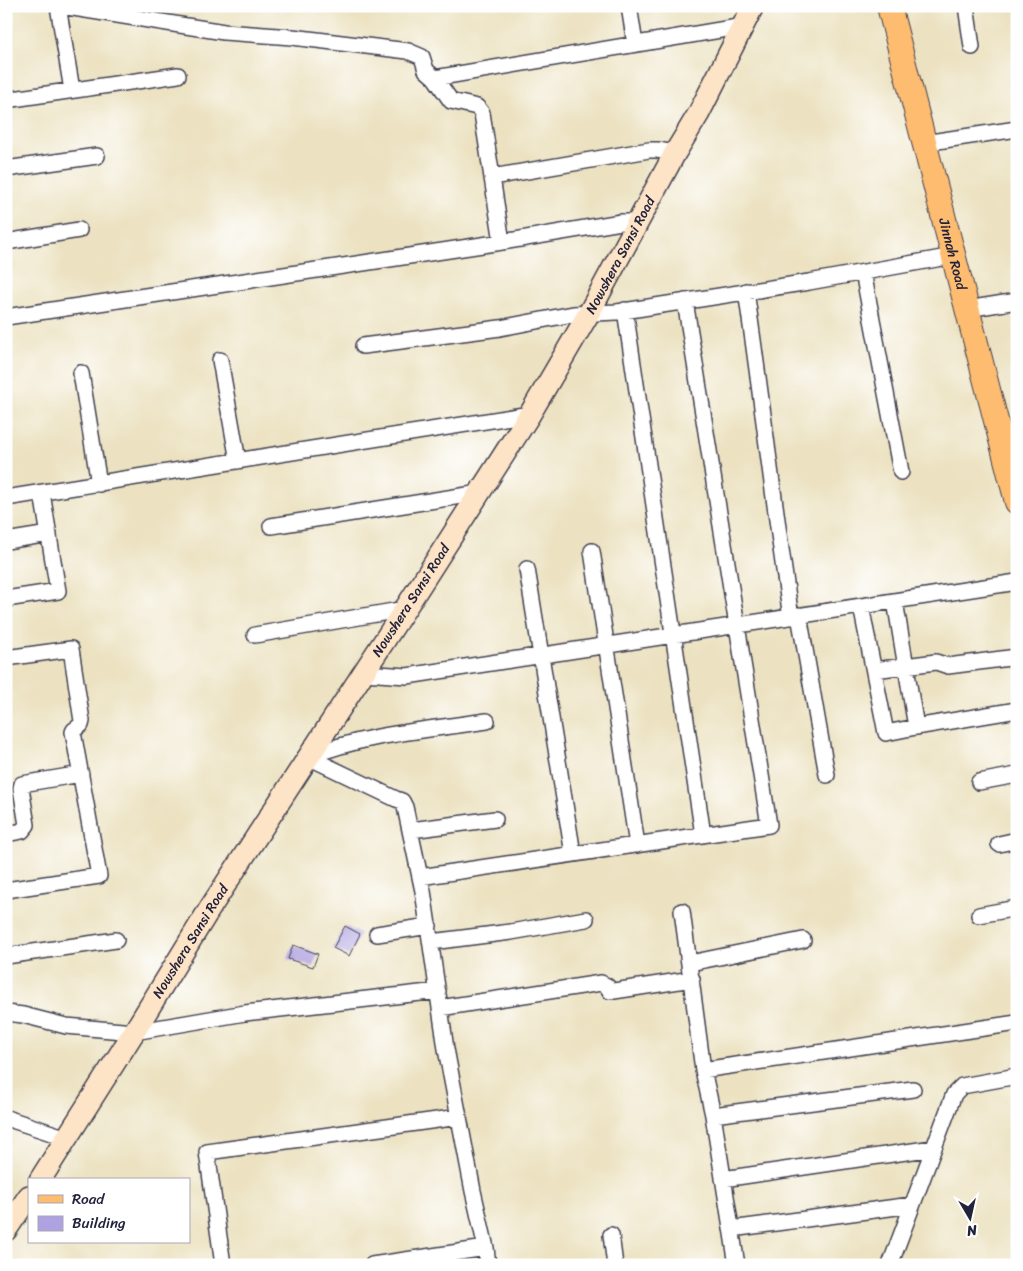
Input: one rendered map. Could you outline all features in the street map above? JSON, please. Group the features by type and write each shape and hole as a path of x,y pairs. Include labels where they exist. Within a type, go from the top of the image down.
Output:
{"main road":[{"name":"Nowshera Sansi Road","path":"41,1178 212,905 530,414 638,225 754,6"},
{"name":"Jinnah Road","path":"889,6 967,309 1014,478 1017,502"},
{"path":"6,1230 28,1197"}],"street":[{"path":"72,90 59,6 224,32 292,37 408,51 422,57 426,70 435,78 451,101 480,109 502,242"},
{"path":"629,6 635,44"},
{"path":"966,6 972,46"},
{"path":"435,78 744,26"},
{"path":"6,100 178,75"},
{"path":"924,143 1017,129"},
{"path":"492,177 649,150 675,153"},
{"path":"6,169 97,156"},
{"path":"6,317 502,242 621,222 630,222 638,225"},
{"path":"6,242 79,230"},
{"path":"363,346 500,328 573,314 624,310 686,301 809,282 953,256"},
{"path":"862,272 901,472"},
{"path":"746,291 766,429 779,542 827,775"},
{"path":"420,877 769,825 686,301"},
{"path":"967,309 1017,301"},
{"path":"624,310 703,835"},
{"path":"220,360 238,461"},
{"path":"81,373 99,484"},
{"path":"6,498 530,414"},
{"path":"6,599 58,591 42,493"},
{"path":"271,526 480,493"},
{"path":"6,541 49,534"},
{"path":"592,551 638,845"},
{"path":"527,569 573,854"},
{"path":"364,673 407,676 1017,582"},
{"path":"894,601 916,726"},
{"path":"860,606 886,733 916,726 1017,710"},
{"path":"255,635 405,609"},
{"path":"6,658 71,648 82,721 81,725 73,732 99,876 6,890"},
{"path":"874,670 936,662 948,666 1017,657"},
{"path":"308,757 326,750 358,742 488,721"},
{"path":"308,757 402,801 411,830 420,877 459,1117 488,1265"},
{"path":"6,834 22,831 27,825 21,793 22,784 81,774"},
{"path":"979,782 1017,775"},
{"path":"411,830 495,820"},
{"path":"999,844 1017,840"},
{"path":"979,915 1017,908"},
{"path":"682,911 703,1070 714,1115 737,1265"},
{"path":"431,942 510,932 586,919"},
{"path":"377,934 429,926"},
{"path":"6,956 116,940"},
{"path":"690,963 803,940"},
{"path":"440,1008 601,983 607,986 610,991 614,991 692,979"},
{"path":"6,1013 23,1015 66,1026 134,1032 245,1013 438,991"},
{"path":"703,1070 1017,1023"},
{"path":"890,1265 954,1094 962,1086 1017,1076"},
{"path":"714,1115 913,1089"},
{"path":"223,1265 207,1152 459,1117"},
{"path":"6,1118 67,1138"},
{"path":"724,1179 933,1148"},
{"path":"732,1229 912,1205"},
{"path":"611,1235 615,1265"},
{"path":"372,1265 486,1248"}],"building":[{"path":"345,926 360,934 349,956 333,948"},
{"path":"293,945 318,954 313,967 288,959"}]}
